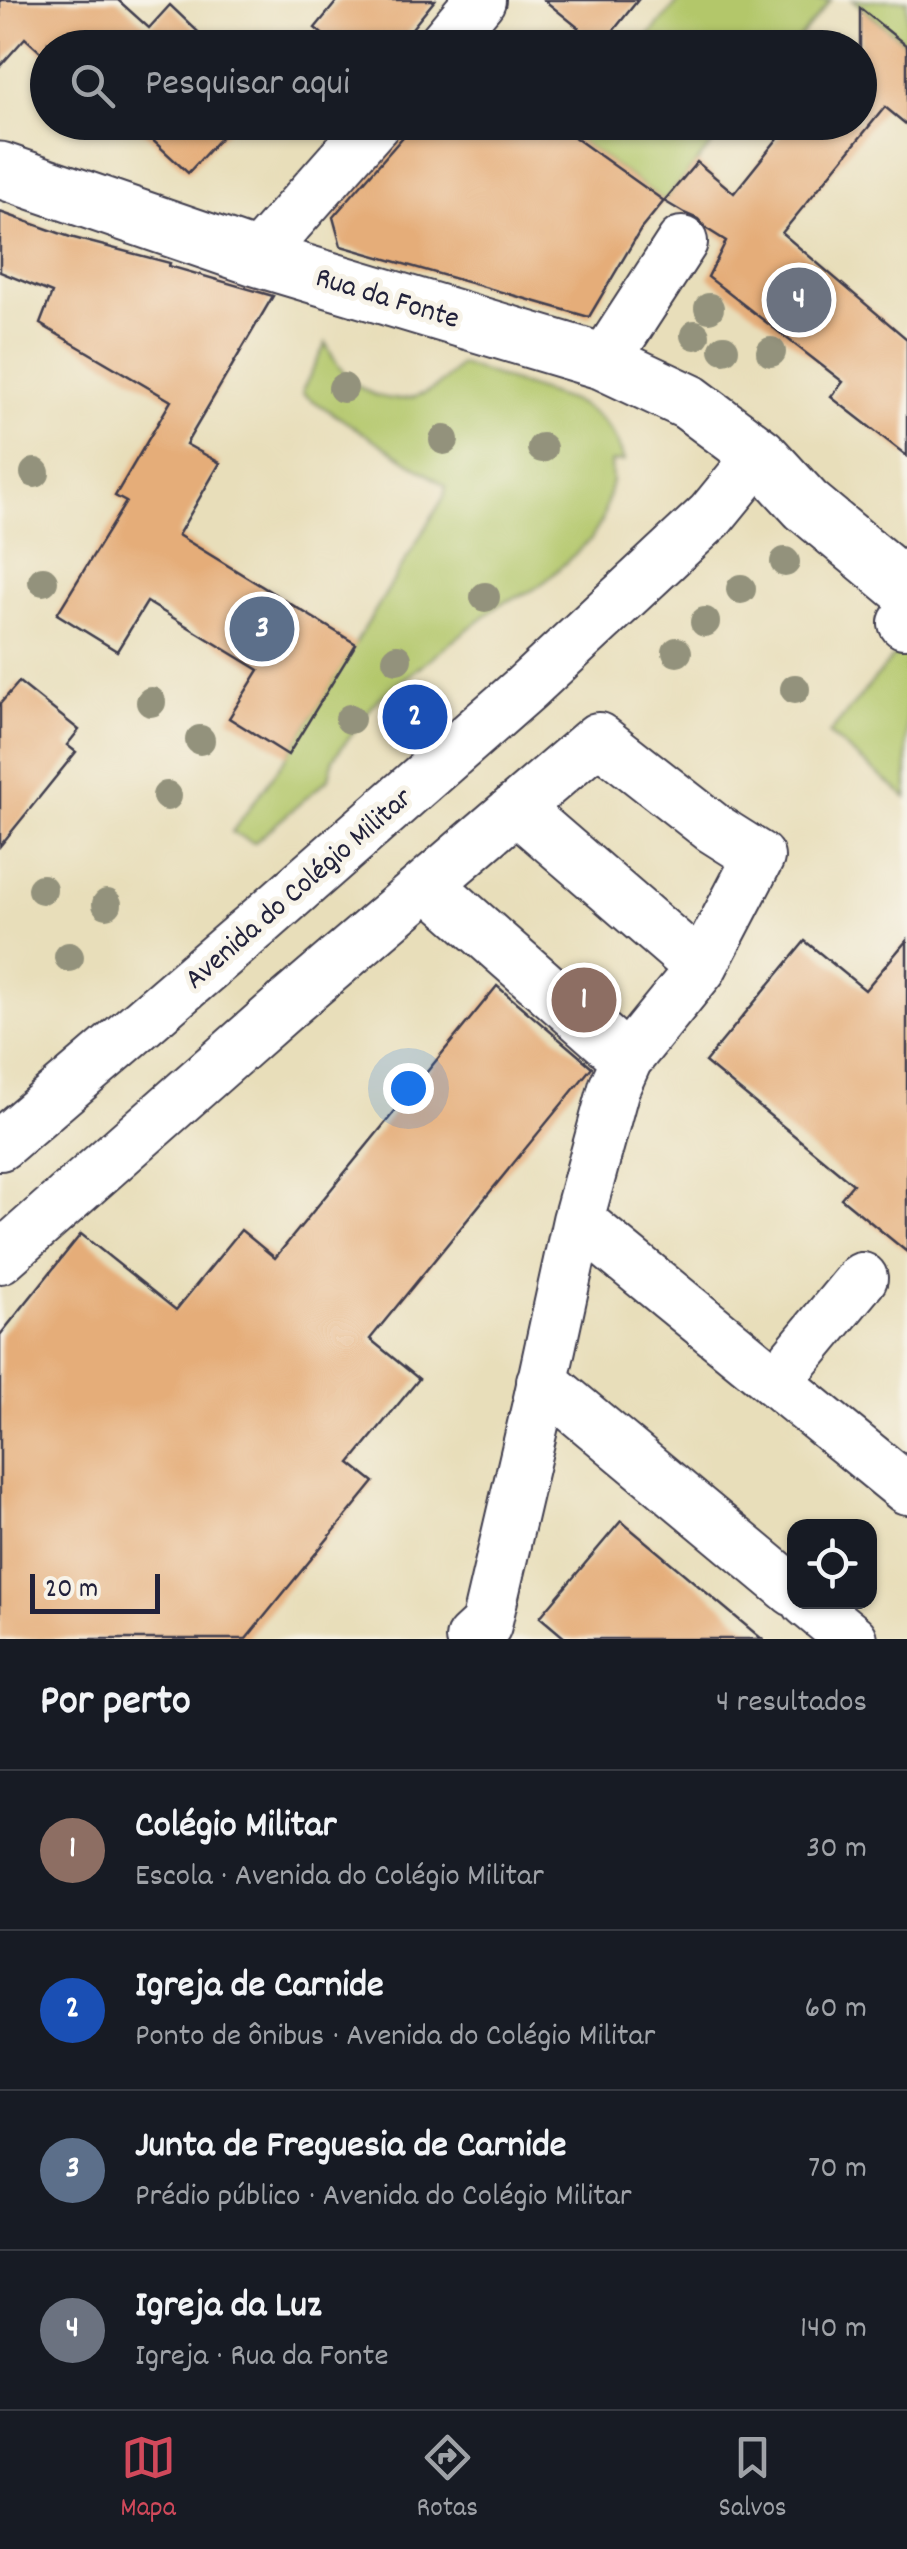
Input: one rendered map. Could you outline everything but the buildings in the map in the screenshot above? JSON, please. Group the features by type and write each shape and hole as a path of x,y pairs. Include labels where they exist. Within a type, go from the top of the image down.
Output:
{"main road":[{"name":"Rua da Fonte","path":"0,170 256,258 604,362 689,402 760,454 825,484 907,540"},
{"name":"Rua da Fonte","path":"760,454 906,610"}],"street":[{"path":"455,30 480,0"},
{"path":"256,258 360,140"},
{"path":"604,362 682,242"},
{"name":"Avenida do Colégio Militar","path":"0,1145 526,688 711,516 760,454"},
{"path":"0,1258 598,738 713,828 759,857 701,968 627,1058 614,1088 578,1220 481,1634"},
{"path":"516,808 701,968"},
{"path":"428,884 627,1058"},
{"path":"578,1220 907,1489"},
{"path":"776,1382 862,1278"},
{"path":"542,1381 787,1585"},
{"path":"816,1609 852,1639"}],"green space":[{"path":"680,0 831,0 806,30 654,30"},
{"path":"853,0 907,0 907,44"},
{"path":"578,140 716,140 664,201"},
{"path":"326,343 352,381 387,398 406,399 425,393 443,382 460,364 577,403 607,427 624,461 611,462 612,481 606,506 591,539 548,579 500,604 377,700 333,759 329,778 254,843 232,832 288,755 444,497 446,486 303,394"},
{"path":"907,640 907,798 829,734"}],"place":[{"name":"Igreja da Luz","path":"799,300"},
{"name":"Junta de Freguesia de Carnide","path":"262,629"},
{"name":"Igreja de Carnide","path":"415,717"},
{"name":"Colégio Militar","path":"584,1000"}]}
